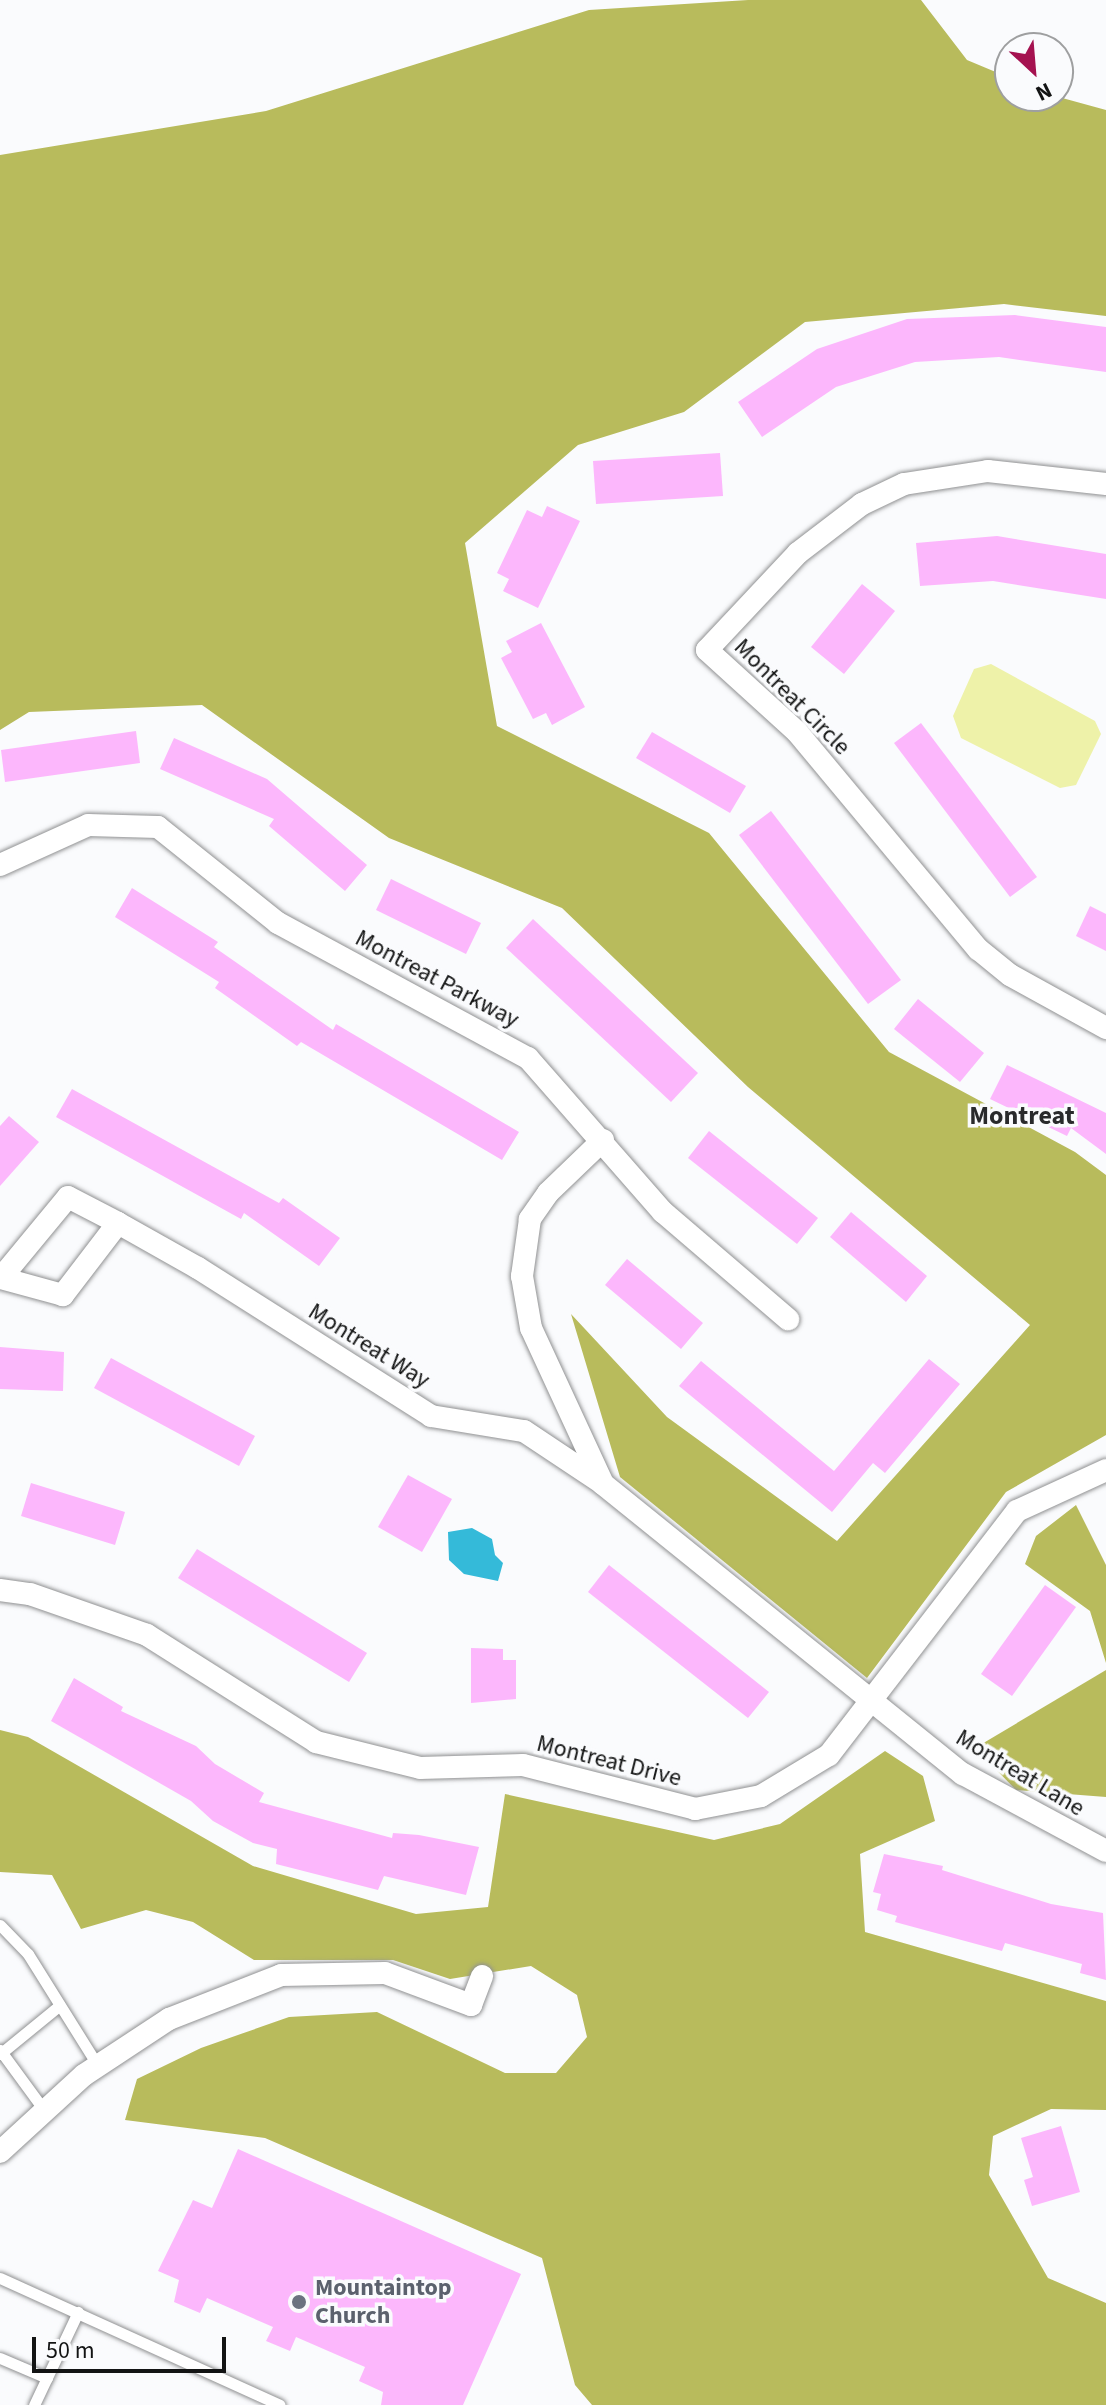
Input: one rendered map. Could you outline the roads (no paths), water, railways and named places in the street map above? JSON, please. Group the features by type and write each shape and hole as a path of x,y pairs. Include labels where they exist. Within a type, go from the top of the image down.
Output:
{"street":[{"name":"Montreat Circle","path":"1106,484 988,471 904,484 862,504 798,553 707,650 797,732 978,949 1010,975 1106,1028"},
{"name":"Montreat Parkway","path":"0,865 88,825 158,827 278,923 528,1058 663,1212 788,1319"},
{"name":"Montreat Way","path":"603,1140 548,1193 530,1219 522,1276 531,1328 603,1484"},
{"name":"Montreat Way","path":"118,1223 63,1295 1,1278 68,1197 118,1223 431,1416 524,1431 603,1484 872,1704"},
{"name":"Montreat Drive","path":"0,1590 30,1594 147,1635 316,1742 420,1768 523,1765 695,1809 761,1796 829,1755 872,1704 1017,1511 1106,1470"},
{"name":"Montreat Lane","path":"872,1704 963,1774 1106,1851"},
{"path":"0,2152 44,2110 98,2066 169,2019 281,1975 385,1973 471,2005 482,1976"}],"lane":[{"path":"0,1925 28,1954 98,2066"},
{"path":"44,2110 1,2052 60,2005"},
{"path":"0,2278 280,2405"},
{"path":"34,2405 78,2312"},
{"path":"0,2358 47,2378"}],"water":[{"path":"472,1528 492,1539 495,1555 503,1563 498,1581 464,1574 449,1560 448,1532"}],"place":[{"name":"Mountaintop Church","path":"299,2302"}],"district":[{"name":"Montreat","path":"1022,1116"}]}
